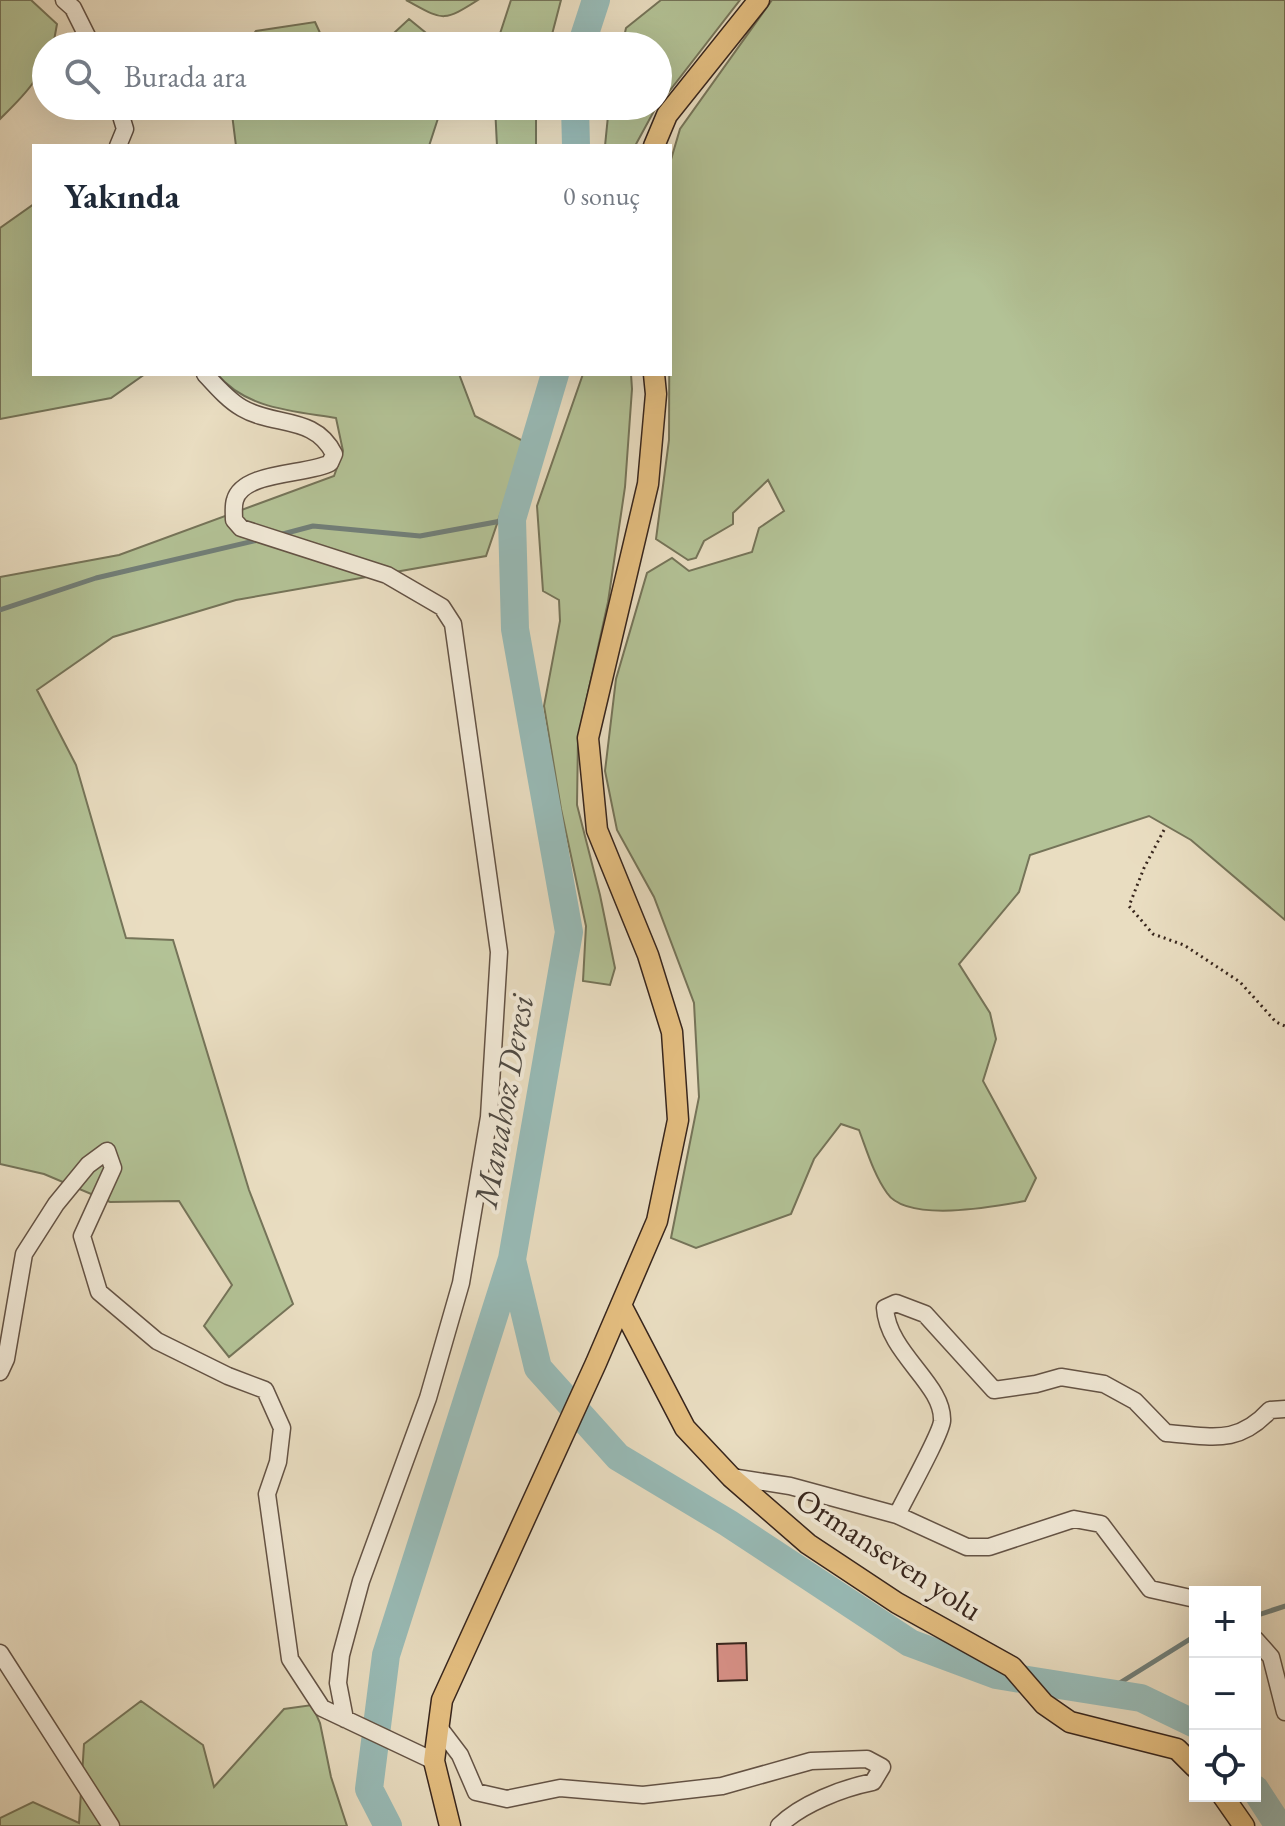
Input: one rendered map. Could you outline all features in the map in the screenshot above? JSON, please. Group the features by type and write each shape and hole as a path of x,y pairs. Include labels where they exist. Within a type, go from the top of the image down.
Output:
{"main road":[{"path":"672,109 759,0"},
{"path":"655,144 665,120"},
{"path":"450,1826 434,1761 442,1700 596,1363 657,1221 678,1120 672,1032 648,955 597,830 588,738 648,484 656,394 654,376"},
{"name":"Ormanseven yolu","path":"621,1305 685,1428 731,1477 808,1544 897,1603 1012,1667 1044,1704 1070,1722 1177,1749 1189,1761"},
{"path":"1227,1802 1244,1826"}],"street":[{"path":"64,0 73,8 85,32"},
{"path":"119,144 125,129 122,120"},
{"path":"207,376 243,409 312,428 334,454 330,463 319,469 269,476 239,492 235,500 234,520 241,528 387,575 442,607 453,624 499,952 489,1117 461,1283 428,1398 357,1596 341,1655 338,1683 345,1719"},
{"path":"0,1372 6,1359 24,1254 56,1204 88,1165 107,1151 113,1168 82,1236 99,1292 157,1341 228,1376 265,1390 282,1428 278,1462 267,1494 290,1659 322,1708 434,1761"},
{"path":"897,1515 942,1423 940,1401 899,1350 886,1322 885,1308 896,1303 925,1314 994,1390 1061,1377 1104,1384 1135,1401 1166,1433 1229,1438 1258,1423 1270,1410 1285,1409"},
{"path":"731,1477 790,1486 897,1515 967,1547 989,1547 1074,1519 1101,1524 1150,1589 1189,1598"},
{"path":"1261,1646 1271,1657 1285,1712"},
{"path":"0,1653 111,1826"},
{"path":"438,1726 460,1755 476,1792 507,1799 560,1788 643,1795 691,1790 722,1786 811,1761 867,1759 882,1767 873,1782 845,1788 787,1818 779,1826"}],"path":[{"path":"1164,830 1129,906 1153,934 1184,945 1240,982 1276,1022 1285,1026"}],"green space":[{"path":"0,0 31,0 57,24 56,32 32,32 32,83 0,119"},
{"path":"406,0 478,0 457,13 442,16"},
{"path":"511,0 561,0 553,32 501,32"},
{"path":"661,0 740,0 672,88 672,32 625,32"},
{"path":"772,0 1285,0 1285,920 1191,840 1149,816 1030,855 1019,892 959,964 990,1013 996,1039 983,1081 1036,1178 1025,1201 952,1210 912,1208 897,1202 878,1179 859,1130 841,1124 814,1159 791,1214 696,1248 671,1238 699,1097 694,1003 654,897 617,830 605,771 616,679 647,573 672,558 689,571 752,552 759,528 784,511 768,480 733,513 733,524 704,541 696,558 688,560 656,539 669,440 672,156 680,129"},
{"path":"409,19 425,32 395,32"},
{"path":"315,22 320,32 255,32"},
{"path":"233,120 437,120 430,144 236,144"},
{"path":"496,120 536,120 536,144 497,144"},
{"path":"608,120 649,120 636,144 605,144"},
{"path":"32,205 32,376 142,376 111,398 0,419 0,228"},
{"path":"219,376 460,376 475,416 525,442 486,556 236,600 113,637 37,690 76,765 126,938 173,940 249,1190 293,1304 229,1357 204,1326 232,1285 179,1201 110,1202 44,1174 0,1164 0,577 119,555 334,476 343,451 336,418 272,406 242,395"},
{"path":"582,376 631,376 625,487 608,602 578,738 577,805 615,968 610,985 583,981 586,926 561,809 544,706 560,621 559,600 543,591 537,506"},
{"path":"141,1701 203,1745 214,1787 284,1709 312,1705 320,1723 331,1777 347,1826 0,1826 0,1818 33,1802 79,1823 84,1744"}],"building":[{"path":"746,1643 747,1680 718,1681 717,1644"}],"waterway":[{"name":"Manahoz Deresi","path":"586,32 596,0"},
{"name":"Manahoz Deresi","path":"575,120 576,144"},
{"name":"Manahoz Deresi","path":"388,1826 369,1789 386,1655 512,1259 569,932 515,629 512,519 554,376"},
{"path":"279,535 313,526 420,536 512,519"},
{"path":"0,610 96,578 258,540"},
{"path":"512,1260 538,1368 618,1457 728,1523 910,1643 996,1675 1141,1698 1189,1721"},
{"path":"1261,1614 1285,1606"},
{"path":"1118,1684 1189,1640"},
{"path":"1261,1798 1279,1826"}]}
